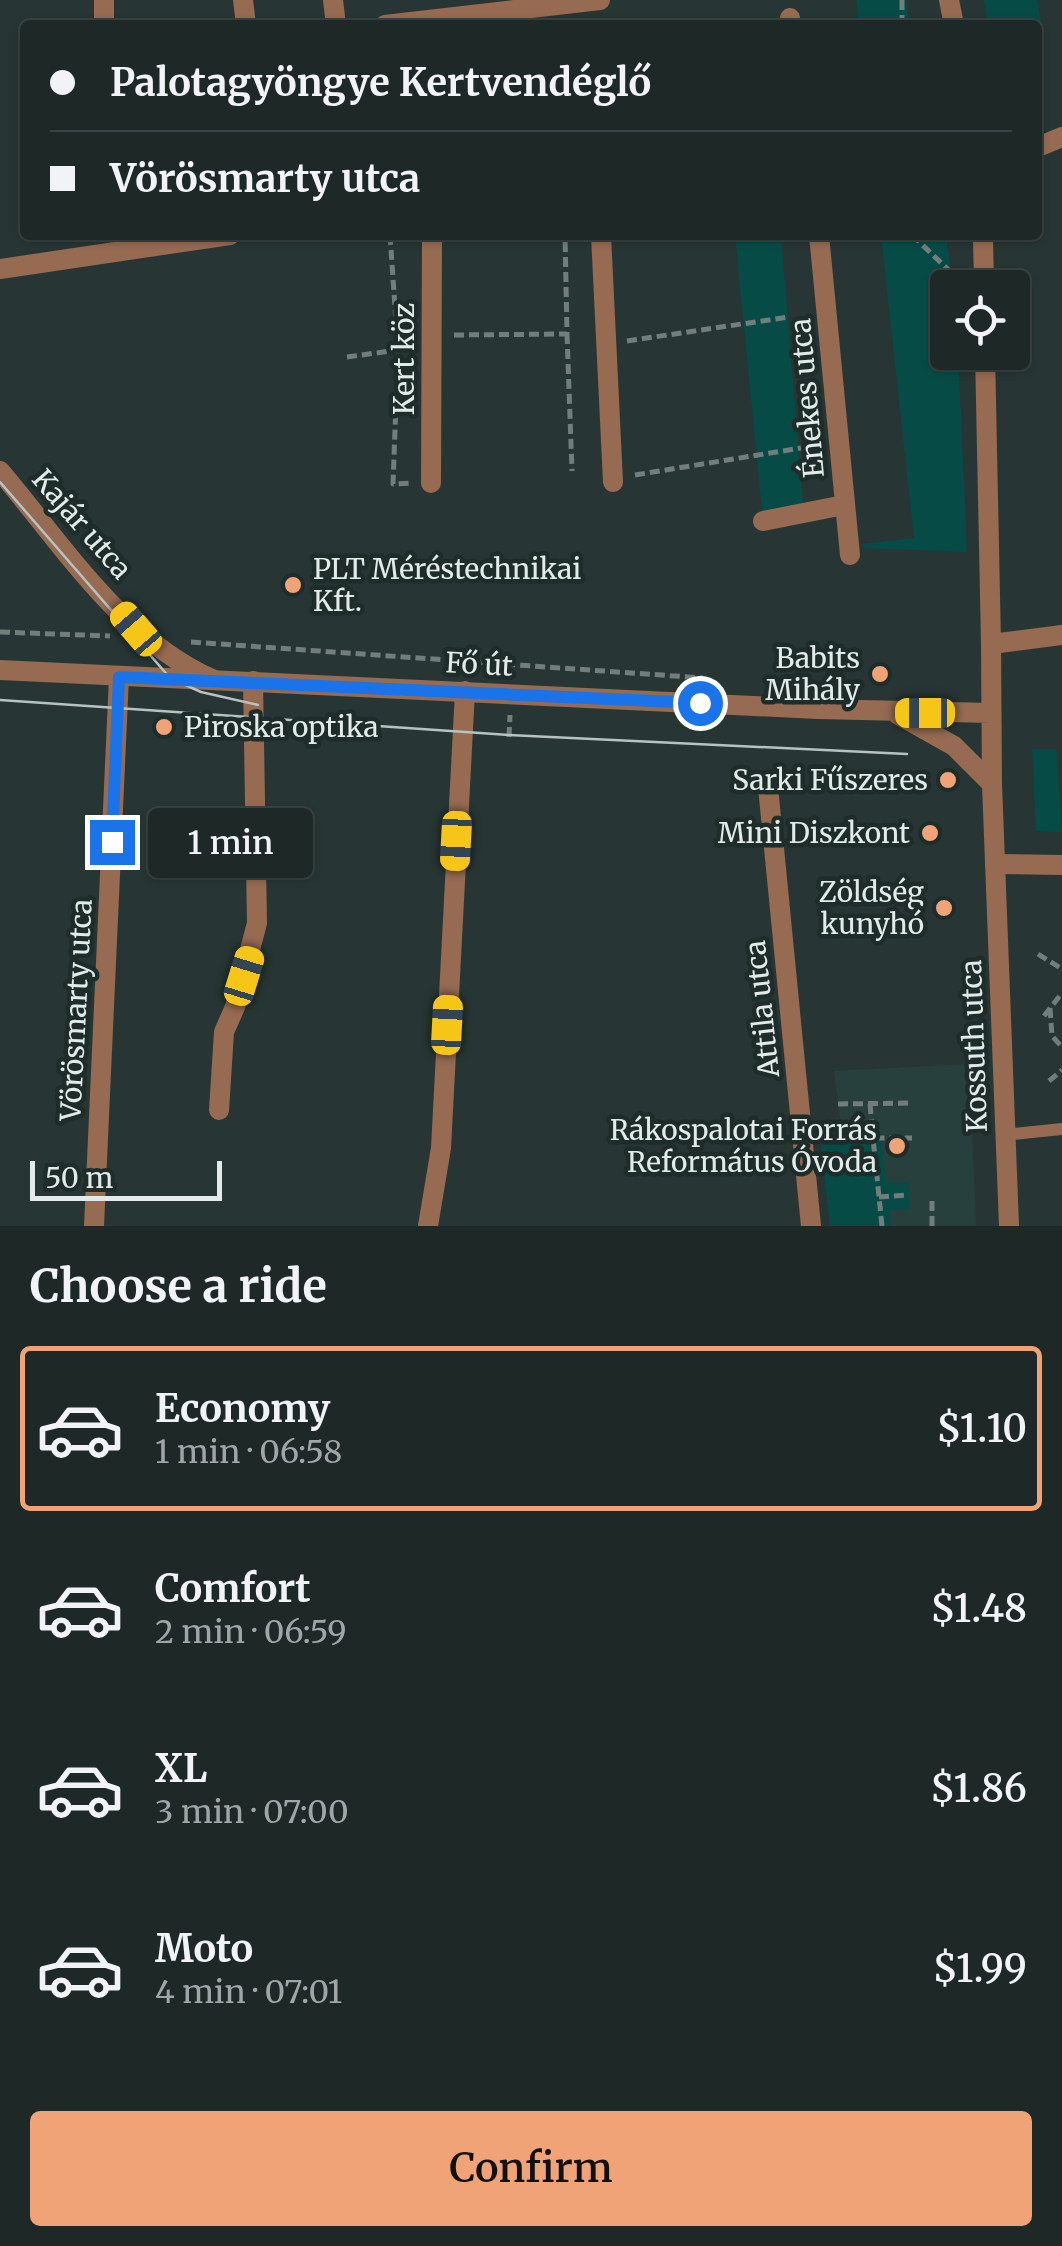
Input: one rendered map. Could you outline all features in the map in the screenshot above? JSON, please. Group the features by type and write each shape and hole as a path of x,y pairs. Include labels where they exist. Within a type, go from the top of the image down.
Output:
{"street":[{"path":"406,20 456,8 600,0"},
{"path":"0,269 111,242 145,240"},
{"name":"Kert köz","path":"430,483 432,240"},
{"path":"602,240 610,344 613,480"},
{"name":"Énekes utca","path":"819,240 850,555"},
{"path":"984,240 984,270"},
{"path":"985,370 991,644 1062,635"},
{"name":"Kajár utca","path":"0,471 144,639 176,664 218,681"},
{"path":"762,521 844,504"},
{"name":"Kossuth utca","path":"991,644 992,784 1010,1226"},
{"name":"Fő út","path":"0,670 895,713 991,713"},
{"name":"Vörösmarty utca","path":"94,1226 119,677"},
{"path":"219,1110 224,1032 236,1007 257,923 253,681"},
{"path":"428,1226 440,1148 465,691"},
{"name":"Fő út","path":"895,713 954,746 992,784"},
{"name":"Attila utca","path":"768,787 811,1226"},
{"path":"996,864 1062,865"}],"lane":[{"path":"1004,1134 1062,1130"}],"path":[{"path":"390,240 398,350 394,484 430,483"},
{"path":"566,240 572,470"},
{"path":"917,240 949,270"},
{"path":"610,344 789,317"},
{"path":"431,336 568,334"},
{"path":"346,356 398,350"},
{"path":"613,480 801,448"},
{"path":"0,632 144,639"},
{"path":"183,642 707,678"},
{"path":"509,737 510,711"},
{"path":"1038,954 1062,969"},
{"path":"1044,1016 1062,993"},
{"path":"1050,1008 1052,1036 1062,1047"},
{"path":"1049,1081 1062,1070"},
{"path":"838,1104 911,1103"},
{"path":"870,1104 882,1226"},
{"path":"873,1138 912,1138"},
{"path":"879,1197 909,1194"},
{"path":"932,1199 932,1226"}],"shaded area":[{"path":"856,0 906,0 909,20 858,20"},
{"path":"984,0 1037,0 1041,20 987,20"},
{"path":"735,240 781,240 804,514 763,521"},
{"path":"882,240 947,240 951,270 930,270 930,370 959,370 967,552 864,548 862,544 914,538"},
{"path":"1032,749 1056,749 1062,832 1036,831"},
{"name":"Rákospalotai Forrás Református Óvoda","path":"969,1064 976,1226 830,1226 820,1134 842,1133 834,1071"},
{"path":"879,1131 887,1183 908,1182 910,1209 890,1210 890,1226 830,1226 820,1134"}],"tram line":[{"path":"0,482 170,678 201,692 258,705"},
{"path":"0,700 509,735 907,754"}],"place":[{"name":"PLT Méréstechnikai Kft.","path":"293,585"},
{"name":"Babits Mihály","path":"880,674"},
{"name":"Piroska optika","path":"164,727"},
{"name":"Sarki Fűszeres","path":"948,780"},
{"name":"Mini Diszkont","path":"930,833"},
{"name":"Zöldség kunyhó","path":"944,908"},
{"name":"Rákospalotai Forrás Református Óvoda","path":"897,1146"}],"route":[{"path":"112,842 119,677 700,703"}]}
